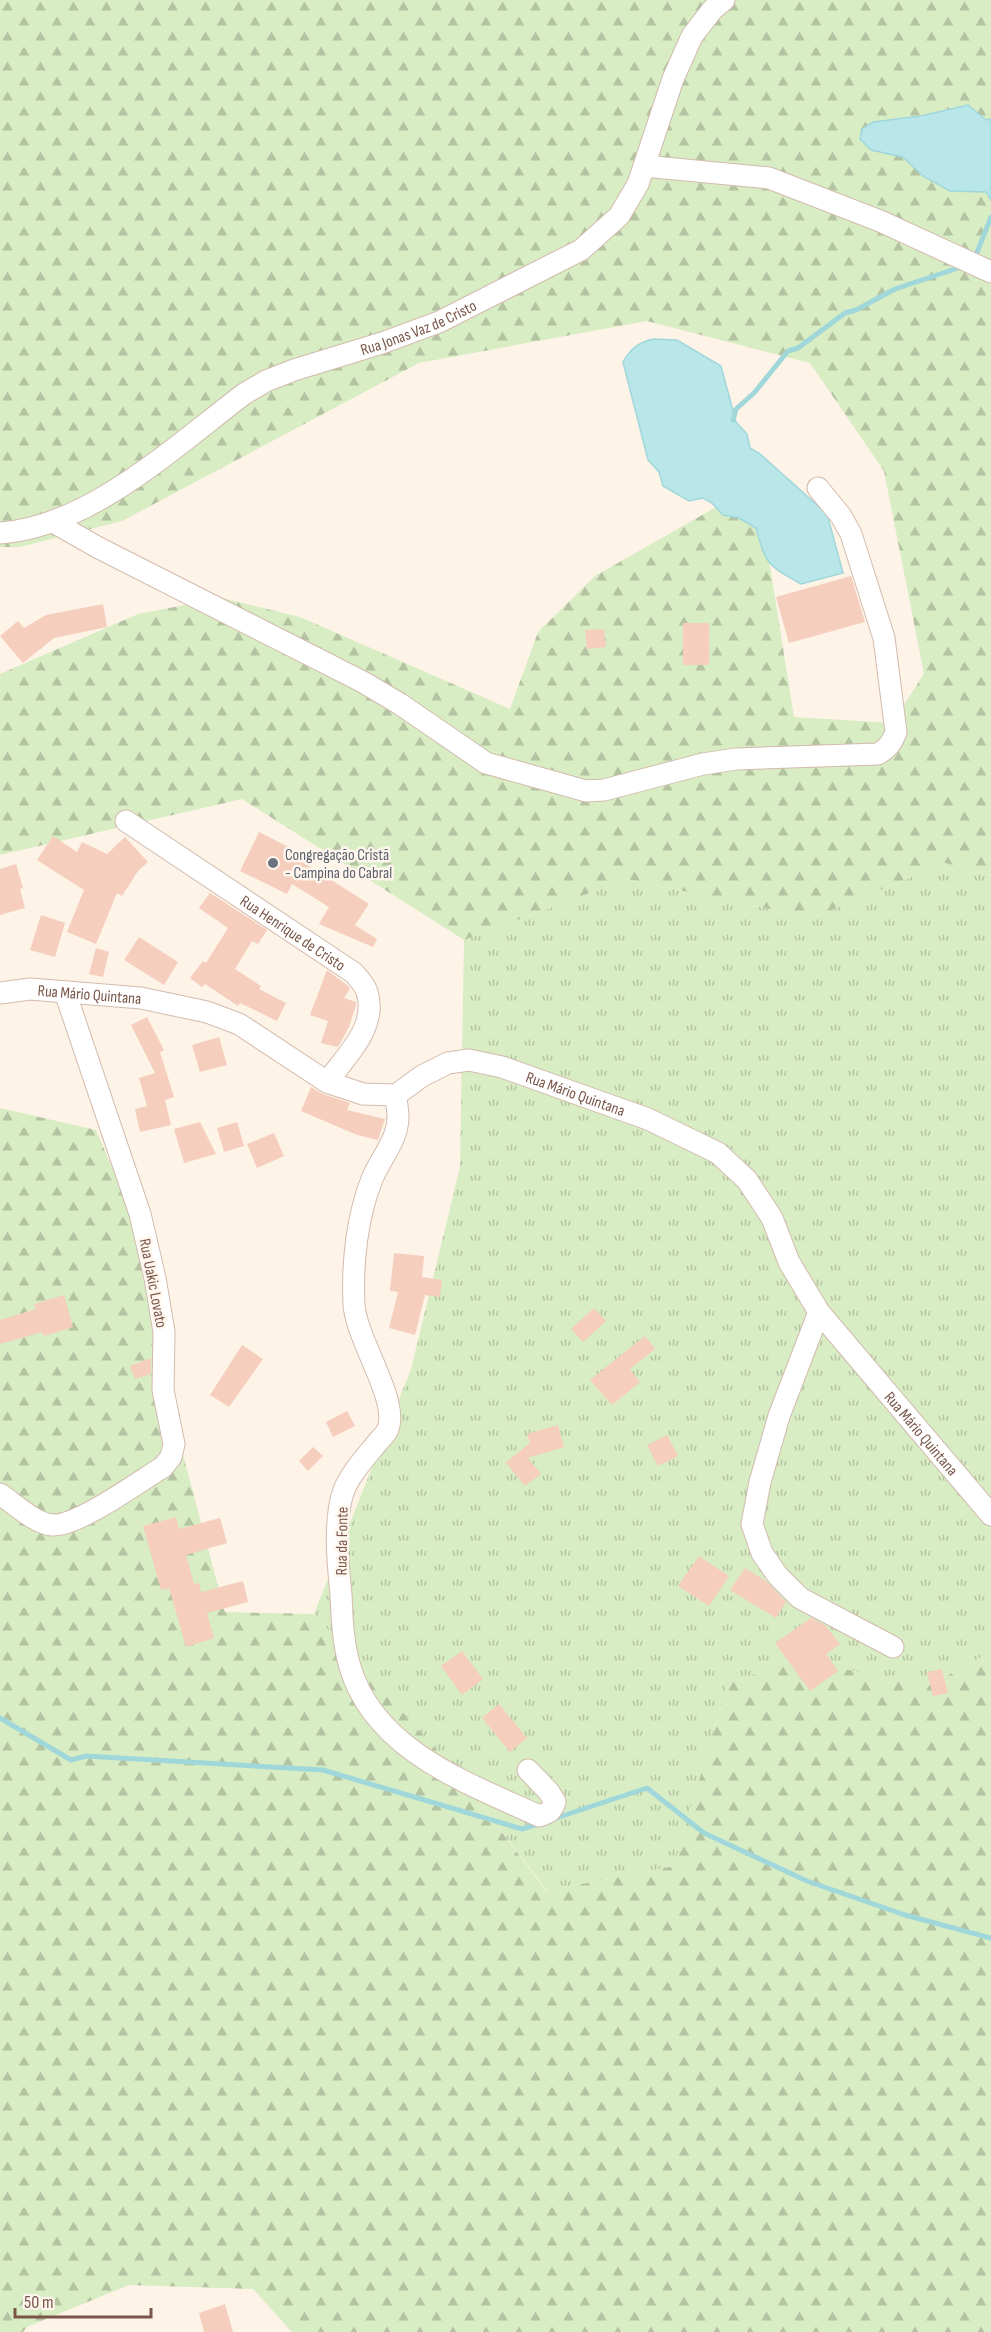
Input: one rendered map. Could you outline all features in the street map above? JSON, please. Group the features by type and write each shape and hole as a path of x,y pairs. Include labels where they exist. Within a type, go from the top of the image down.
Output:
{"street":[{"name":"Rua Jonas Vaz de Cristo","path":"0,533 18,532 55,523 98,502 244,394 266,381 439,322 581,250 619,216 638,184 673,79 692,36 713,9 724,0"},
{"path":"644,166 769,178 880,221 991,272"},
{"path":"55,523 363,682 400,704 486,763 568,788 586,791 604,790 703,764 736,759 878,754 892,742 896,732 884,638 851,534 841,516 818,488"},
{"name":"Rua Henrique de Cristo","path":"126,821 354,973 367,990 370,1008 365,1030 327,1082"},
{"name":"Rua Mário Quintana","path":"0,993 30,989 141,998 207,1012 239,1024 327,1082 363,1094 396,1095 422,1076 448,1063 469,1060 502,1067 648,1119 718,1153 747,1180 772,1218 789,1262 819,1312 991,1515"},
{"name":"Rua Uakic Lovato","path":"0,1494 33,1517 50,1525 63,1525 79,1518 163,1467 171,1457 174,1444 163,1390 164,1332 140,1214 65,992"},
{"name":"Rua da Fonte","path":"396,1095 398,1119 394,1136 369,1188 361,1216 353,1276 354,1308 364,1344 387,1398 390,1415 388,1430 357,1469 342,1494 338,1552 344,1638 350,1668 365,1700 390,1730 413,1752 450,1774 539,1816 548,1814 555,1802 549,1792 528,1770"},
{"path":"819,1312 779,1416 760,1482 752,1524 762,1553 778,1576 800,1598 893,1647"}],"green space":[{"path":"0,0 991,0 991,875 945,863 812,918 627,879 464,940 242,799 0,855 0,674 138,614 222,598 300,617 510,709 538,632 595,576 718,506 761,510 794,717 892,723 924,674 884,471 810,363 647,321 419,363 122,521 20,547 0,547"},
{"path":"945,863 991,875 991,1652 926,1687 795,1658 727,1685 674,1866 547,1891 456,1771 314,1614 411,1369 460,1167 464,940 627,879 812,918"},
{"path":"0,1108 96,1130 140,1233 162,1376 225,1612 314,1614 456,1771 546,1891 674,1866 727,1685 795,1658 926,1687 991,1652 991,2332 292,2332 253,2289 129,2285 27,2327 23,2332 0,2332"}],"water":[{"path":"968,105 986,120 991,119 991,200 986,192 950,191 923,176 903,157 871,150 860,139 862,129 873,122 921,116"},
{"path":"654,339 677,340 721,366 736,422 747,434 750,448 759,453 817,505 826,510 843,573 801,584 781,573 770,563 756,528 739,518 723,515 712,503 703,498 689,501 663,486 659,472 648,460 623,362 636,346"}],"building":[{"path":"851,576 865,622 789,643 776,597"},
{"path":"103,604 107,627 54,638 23,663 0,636 18,621 24,628 46,615"},
{"path":"683,623 709,623 709,665 683,665"},
{"path":"604,629 606,647 587,649 585,630"},
{"path":"259,832 306,856 303,862 369,904 355,925 377,939 373,947 319,924 329,907 292,884 287,894 240,871"},
{"path":"53,836 77,852 82,842 107,854 125,837 148,862 138,871 122,896 117,893 96,944 67,932 84,890 37,860"},
{"path":"16,864 23,888 20,889 25,908 0,915 0,869"},
{"path":"210,893 267,930 258,944 252,941 235,969 261,986 259,989 286,1003 277,1021 240,1003 238,1006 205,984 202,987 190,978 203,961 206,963 228,928 199,908"},
{"path":"41,915 65,923 55,957 30,950"},
{"path":"139,937 178,962 164,985 124,960"},
{"path":"96,948 109,952 103,977 89,974"},
{"path":"327,970 350,989 344,998 356,1002 349,1027 338,1047 321,1043 328,1021 310,1015"},
{"path":"147,1017 164,1050 160,1052 174,1097 165,1100 171,1125 140,1132 135,1109 147,1106 139,1078 155,1073 131,1025"},
{"path":"219,1037 227,1065 200,1072 192,1045"},
{"path":"311,1087 323,1094 350,1103 347,1110 385,1119 378,1140 357,1135 301,1111"},
{"path":"200,1122 216,1154 184,1163 174,1129"},
{"path":"237,1122 244,1146 224,1152 217,1128"},
{"path":"274,1133 284,1156 257,1168 247,1144"},
{"path":"394,1253 424,1256 422,1277 442,1280 440,1297 425,1295 415,1335 389,1328 398,1292 390,1291"},
{"path":"64,1295 73,1327 44,1336 42,1332 0,1344 0,1320 36,1309 34,1304"},
{"path":"594,1308 606,1321 583,1342 571,1329"},
{"path":"645,1336 655,1349 630,1369 640,1382 612,1405 590,1380"},
{"path":"242,1345 263,1359 229,1407 210,1395"},
{"path":"151,1358 151,1374 135,1379 130,1366"},
{"path":"347,1411 355,1426 333,1437 326,1422"},
{"path":"558,1425 564,1447 528,1458 541,1474 525,1486 507,1464 504,1464 530,1443 527,1434"},
{"path":"667,1435 678,1456 658,1466 647,1445"},
{"path":"313,1447 323,1456 308,1471 299,1461"},
{"path":"176,1517 179,1529 220,1518 227,1543 186,1555 194,1584 199,1583 201,1592 243,1581 248,1602 207,1613 214,1638 186,1647 169,1588 161,1590 143,1526"},
{"path":"699,1556 729,1576 709,1606 678,1586"},
{"path":"745,1568 766,1581 786,1602 776,1618 730,1590"},
{"path":"811,1618 826,1626 840,1644 826,1654 838,1671 810,1691 775,1643"},
{"path":"462,1651 483,1679 462,1695 441,1666"},
{"path":"942,1669 948,1693 933,1696 927,1672"},
{"path":"499,1704 527,1738 510,1752 482,1718"},
{"path":"225,2304 233,2332 204,2332 199,2313"}],"waterway":[{"path":"974,260 991,217"},
{"path":"733,420 736,409 754,393 788,351 798,348 845,313 856,310 895,289 964,266"},
{"path":"0,1718 71,1760 86,1756 323,1770 522,1829 541,1823"},
{"path":"553,1819 647,1788 704,1833 807,1881 905,1915 991,1938"}],"place":[{"name":"Congregação Cristã - Campina do Cabral","path":"273,863"}]}
